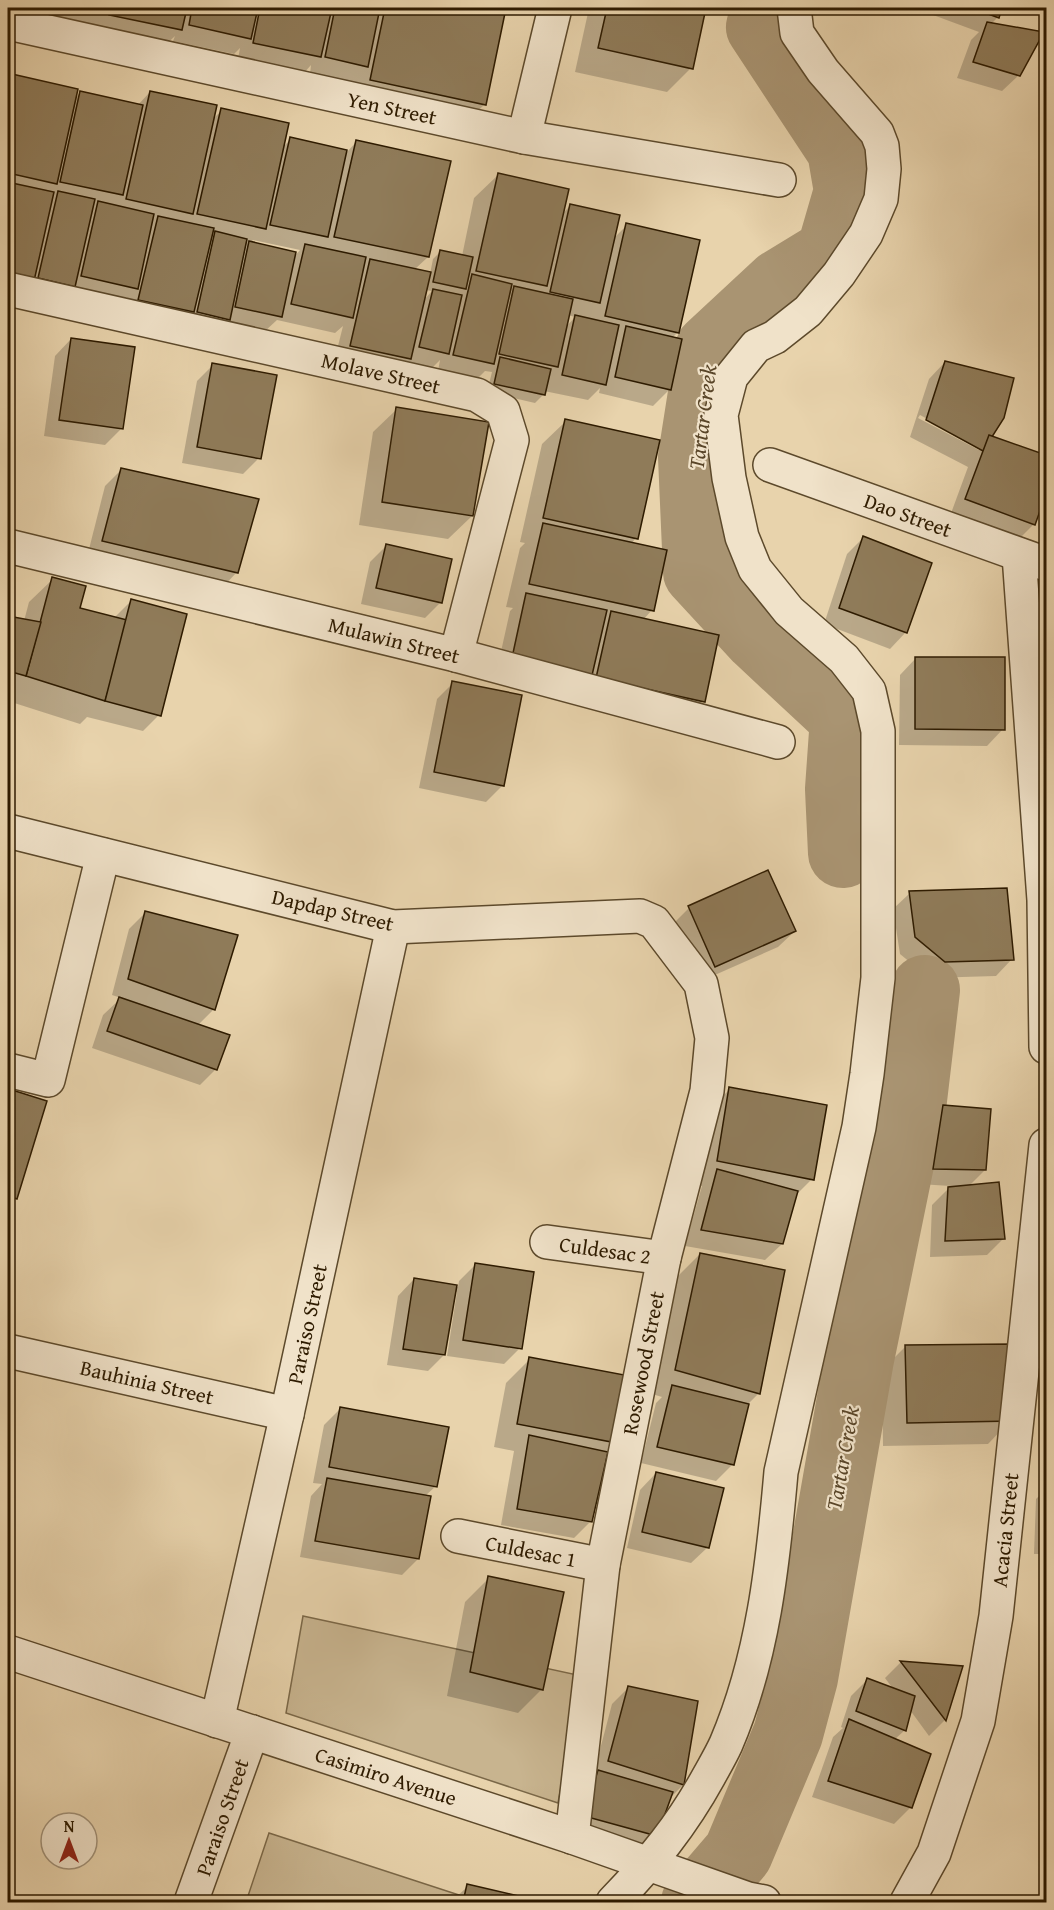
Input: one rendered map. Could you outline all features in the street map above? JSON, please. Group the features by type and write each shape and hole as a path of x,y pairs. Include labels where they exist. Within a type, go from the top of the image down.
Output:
{"street":[{"path":"524,137 555,8"},
{"path":"613,1902 649,1864 691,1808 726,1745 742,1700 763,1620 781,1472 859,1127 879,978 877,875 879,731 869,691 844,659 789,611 755,568 742,537 729,478 721,415 731,377 756,346 775,337 808,311 839,274 866,234 881,199 884,169 882,146 877,133 823,70 797,33 794,8"},
{"name":"Yen Street","path":"8,23 524,137 778,180"},
{"name":"Molave Street","path":"8,289 477,395 503,411 512,440 456,656"},
{"name":"Dao Street","path":"770,465 1033,560"},
{"name":"Mulawin Street","path":"8,546 456,656 778,742"},
{"path":"1033,560 1045,900 1047,1047"},
{"name":"Dapdap Street","path":"8,831 393,927 640,916"},
{"path":"8,1070 48,1080 103,855"},
{"name":"Rosewood Street","path":"572,1837 603,1565 664,1258 707,1091 712,1038 701,984 654,922 640,916"},
{"name":"Paraiso Street","path":"217,1721 288,1414 393,927"},
{"name":"Acacia Street","path":"907,1902 934,1853 978,1721 1034,1383 1047,1145"},
{"name":"Culdesac 2","path":"547,1242 664,1258"},
{"name":"Bauhinia Street","path":"8,1351 288,1414"},
{"name":"Culdesac 1","path":"458,1536 603,1565"},
{"name":"Casimiro Avenue","path":"8,1652 572,1837 756,1901"},
{"name":"Paraiso Street","path":"191,1902 252,1732"}],"shaded area":[{"path":"303,1616 582,1676 558,1803 286,1713"},
{"path":"269,1833 459,1895 457,1902 246,1902"}],"building":[{"path":"111,8 187,8 182,30 109,15"},
{"path":"192,8 258,8 251,39 189,25"},
{"path":"260,8 332,8 321,57 253,43"},
{"path":"335,8 380,8 368,67 325,57"},
{"path":"385,8 479,8 505,13 486,105 370,80"},
{"path":"607,8 706,8 693,69 598,48"},
{"path":"972,8 1002,8 999,18"},
{"path":"987,22 1044,32 1020,76 973,62"},
{"path":"8,53 14,54 8,82"},
{"path":"12,74 78,89 57,184 8,173 8,93"},
{"path":"80,91 143,105 123,195 60,182"},
{"path":"150,91 217,105 193,214 126,199"},
{"path":"221,108 289,123 266,229 197,214"},
{"path":"290,137 347,150 328,237 270,225"},
{"path":"356,140 451,161 429,257 334,237"},
{"path":"498,173 569,189 547,286 476,271"},
{"path":"12,183 54,192 34,281 8,275 8,205"},
{"path":"58,191 95,199 75,287 38,278"},
{"path":"98,201 154,214 138,289 81,276"},
{"path":"570,204 620,215 600,303 550,292"},
{"path":"158,216 214,228 194,312 138,300"},
{"path":"626,223 700,240 679,333 605,316"},
{"path":"215,231 247,239 230,320 197,312"},
{"path":"249,241 296,252 282,317 235,307"},
{"path":"305,244 366,257 353,318 291,304"},
{"path":"440,250 473,257 466,289 433,282"},
{"path":"370,259 431,272 411,359 350,346"},
{"path":"472,274 512,284 494,364 453,355"},
{"path":"514,286 573,299 558,367 499,354"},
{"path":"433,289 462,295 449,354 419,347"},
{"path":"575,315 619,325 606,385 562,375"},
{"path":"626,326 682,339 671,390 615,377"},
{"path":"71,338 135,347 123,429 59,420"},
{"path":"500,357 551,369 545,395 494,384"},
{"path":"945,361 1014,378 1004,418 983,451 926,420"},
{"path":"212,363 277,375 261,459 197,447"},
{"path":"396,407 489,422 473,516 382,502"},
{"path":"565,419 660,440 638,539 543,518"},
{"path":"989,435 1046,455 1046,494 1035,525 965,499"},
{"path":"121,468 259,499 238,573 102,541"},
{"path":"543,523 667,550 654,611 529,584"},
{"path":"863,536 932,563 907,633 839,608"},
{"path":"386,544 452,559 442,603 376,588"},
{"path":"52,577 86,586 80,608 131,621 105,701 26,676"},
{"path":"526,593 607,610 590,684 510,667"},
{"path":"131,599 187,614 161,716 105,701"},
{"path":"611,611 719,635 705,702 596,678"},
{"path":"8,616 41,622 26,676 8,671"},
{"path":"915,657 1005,657 1005,730 915,729"},
{"path":"452,681 522,695 504,786 434,772"},
{"path":"768,870 796,931 715,967 688,906"},
{"path":"1007,888 1014,960 945,962 915,937 909,891"},
{"path":"145,911 238,935 215,1010 128,979"},
{"path":"119,997 230,1035 217,1070 107,1031"},
{"path":"729,1087 827,1105 814,1180 717,1161"},
{"path":"9,1089 47,1101 17,1199 8,1196"},
{"path":"943,1105 991,1109 986,1170 933,1169"},
{"path":"717,1169 798,1191 783,1244 701,1230"},
{"path":"999,1182 1005,1239 945,1241 948,1187"},
{"path":"700,1253 785,1270 760,1394 675,1370"},
{"path":"475,1263 534,1272 522,1349 463,1340"},
{"path":"414,1278 457,1285 445,1355 403,1349"},
{"path":"1012,1344 1013,1421 907,1423 905,1345"},
{"path":"529,1357 635,1377 622,1444 517,1424"},
{"path":"672,1385 749,1404 734,1465 657,1447"},
{"path":"340,1407 449,1427 437,1487 329,1467"},
{"path":"529,1435 608,1452 592,1522 517,1509"},
{"path":"656,1472 724,1488 709,1548 642,1532"},
{"path":"327,1478 431,1496 419,1559 315,1541"},
{"path":"488,1576 564,1592 543,1690 470,1672"},
{"path":"900,1661 963,1666 946,1721"},
{"path":"867,1678 915,1696 906,1731 856,1711"},
{"path":"628,1686 698,1701 684,1785 608,1761"},
{"path":"849,1719 931,1754 912,1808 828,1781"},
{"path":"598,1770 673,1792 657,1836 584,1816"},
{"path":"467,1884 544,1902 463,1902"}],"waterway":[{"name":"Tartar Creek","path":"766,8 761,27 842,150 849,191 831,253 780,284 710,349 693,457 698,572 758,637 845,718 840,789 843,853"},
{"name":"Tartar Creek","path":"696,1902 738,1853 788,1734 803,1678 859,1359 912,1100 925,990"}]}
